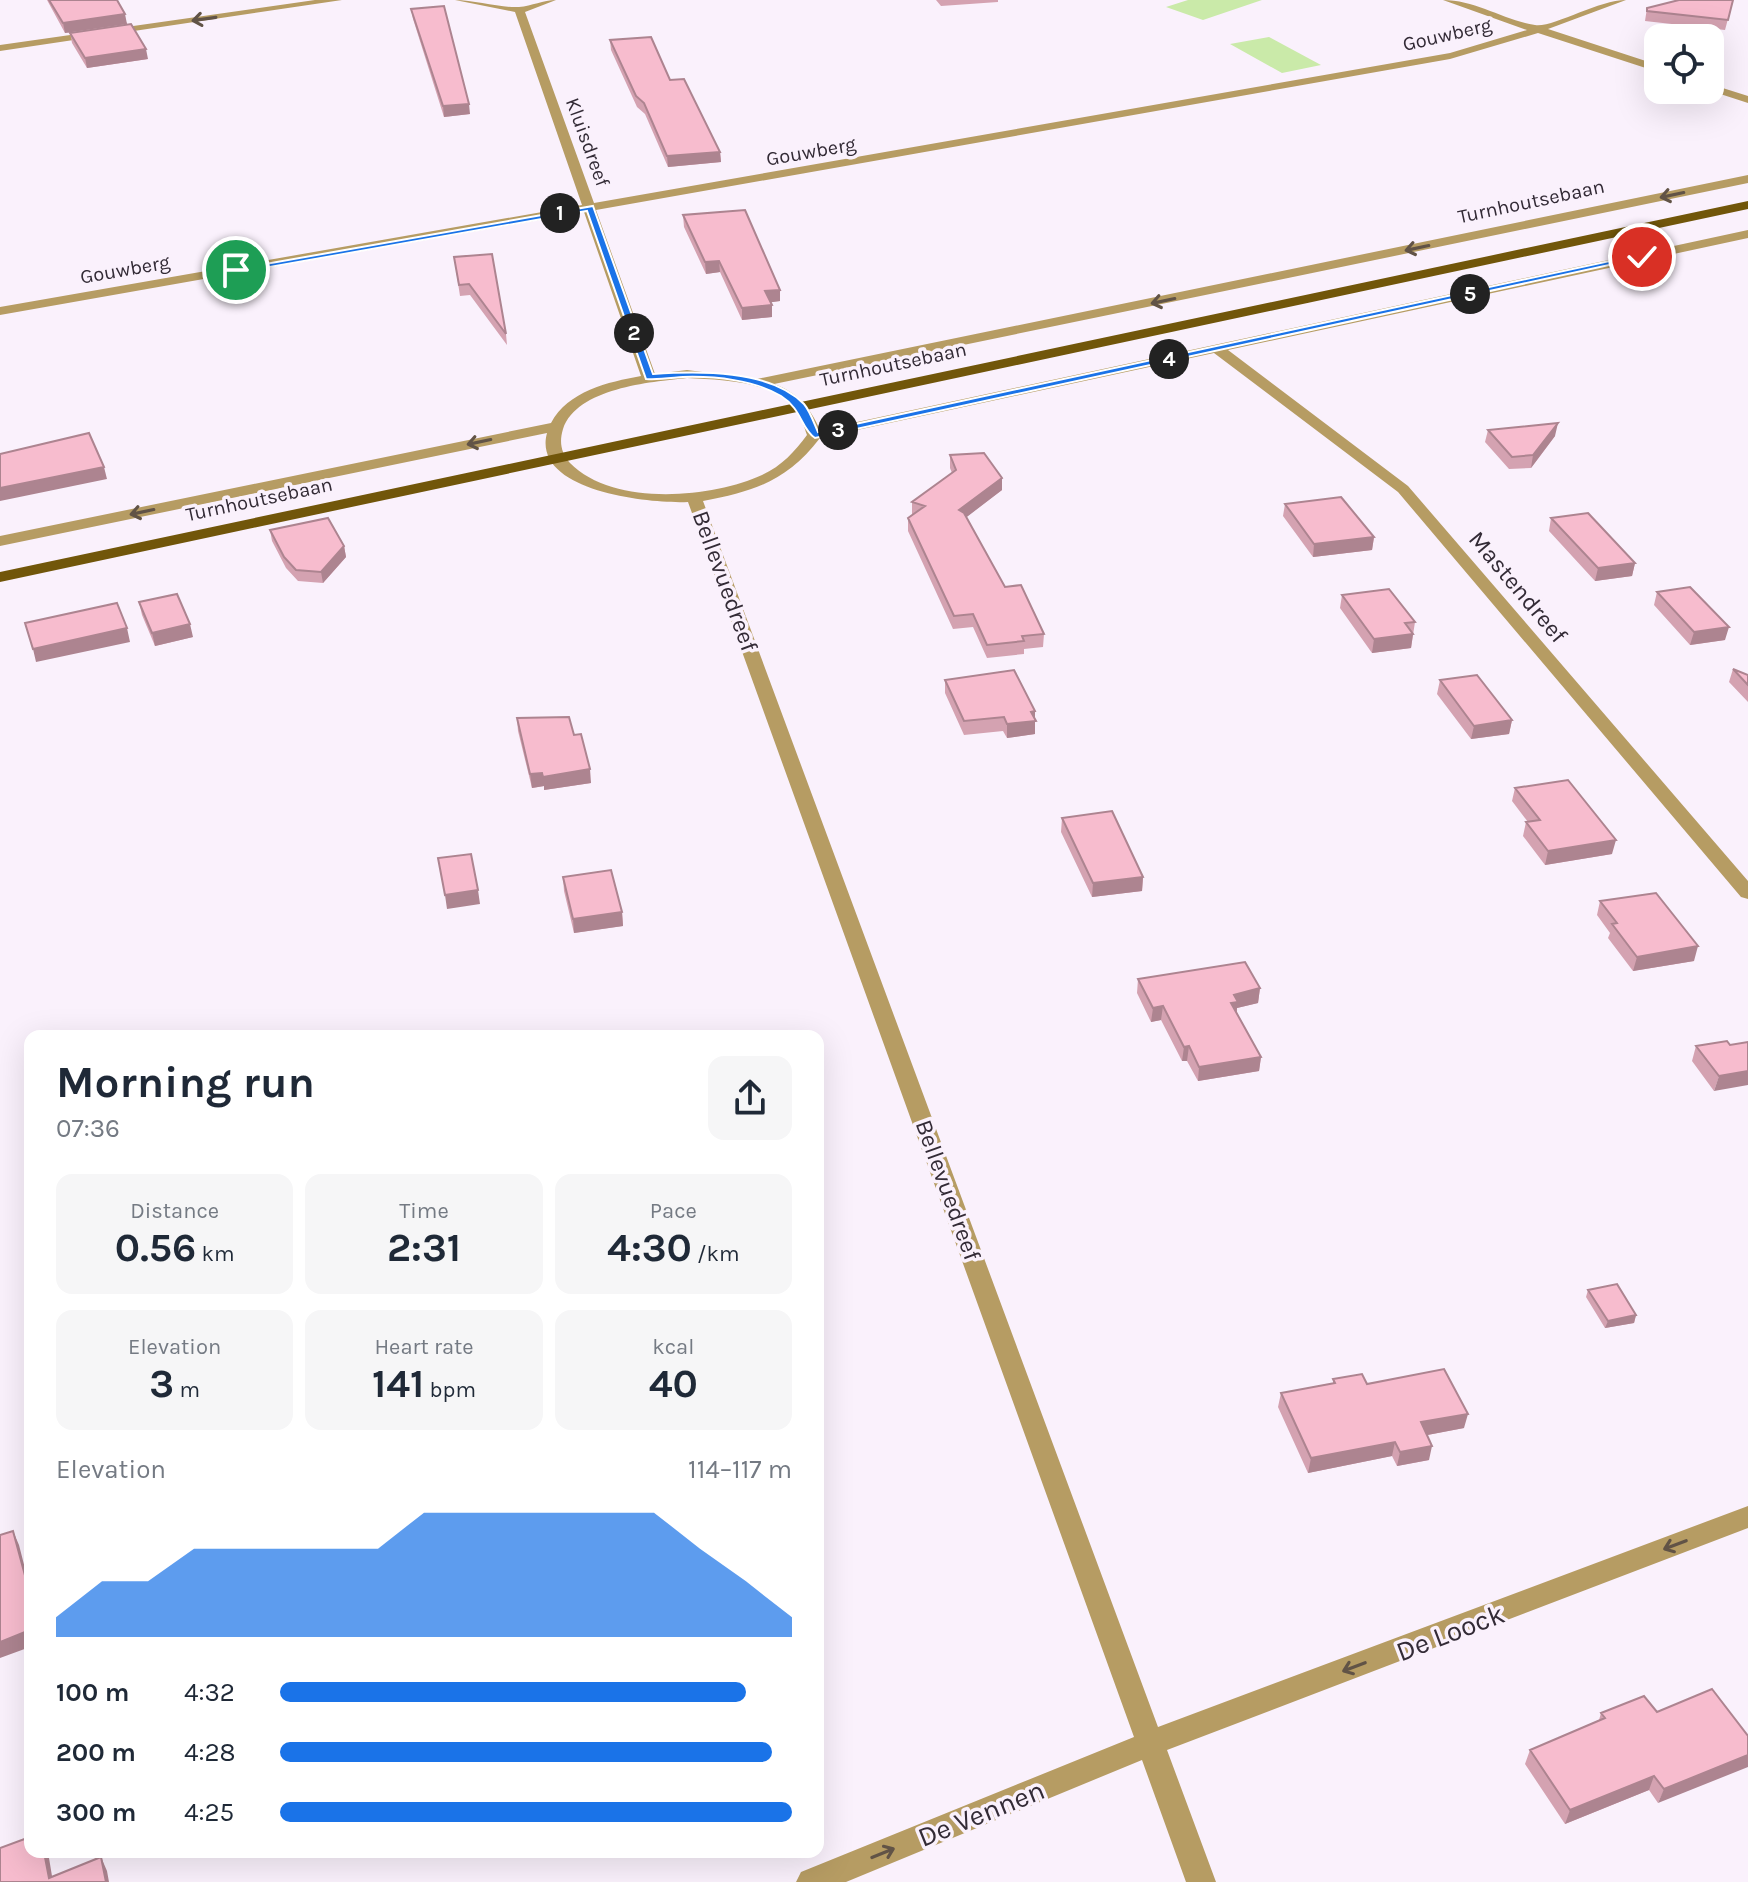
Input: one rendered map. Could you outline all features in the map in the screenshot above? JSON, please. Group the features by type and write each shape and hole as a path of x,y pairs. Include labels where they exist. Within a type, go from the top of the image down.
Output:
{"main road":[{"name":"Turnhoutsebaan","path":"0,577 1748,205"}],"street":[{"path":"0,48 337,0"},
{"path":"460,0 519,10 551,0"},
{"path":"1448,0 1644,64"},
{"name":"Gouwberg","path":"0,311 1450,56 1497,44 1621,0"},
{"name":"Kluisdreef","path":"519,10 649,377"},
{"path":"1724,92 1748,100"},
{"name":"Turnhoutsebaan","path":"758,383 1748,179"},
{"path":"558,458 552,442 555,427 568,410 589,396 649,377 687,374 724,376 758,383 783,393 801,406 815,435 1748,234"},
{"name":"Mastendreef","path":"1216,348 1403,489 1748,893"},
{"name":"Turnhoutsebaan","path":"0,541 555,427"},
{"name":"Bellevuedreef","path":"558,458 572,472 610,489 659,498 694,497 743,489 782,473 807,452 815,435"},
{"name":"Bellevuedreef","path":"694,497 1201,1882"},
{"name":"De Loock","path":"1151,1743 1748,1517"},
{"name":"De Vennen","path":"811,1882 1151,1743"}],"green space":[{"path":"1188,0 1262,0 1203,20 1166,7"},
{"path":"1269,37 1321,65 1282,73 1230,44"}],"building":[{"path":"49,0 117,0 125,14 63,23"},
{"path":"1679,0 1733,0 1728,20 1647,11 1647,8"},
{"path":"444,6 469,104 443,106 411,9"},
{"path":"131,24 146,49 85,58 70,33"},
{"path":"651,37 670,80 684,79 720,152 667,156 644,103 636,96 610,40"},
{"path":"745,210 780,290 765,291 772,305 742,308 719,261 705,262 683,215"},
{"path":"492,254 506,334 469,284 459,285 454,257"},
{"path":"1558,423 1533,455 1512,457 1488,430"},
{"path":"89,433 104,467 0,488 0,454"},
{"path":"984,453 1002,478 959,510 964,513 1005,587 1021,585 1044,634 1022,636 1024,641 987,645 973,614 954,616 908,518 925,506 912,502 956,470 950,455"},
{"path":"1341,497 1374,537 1314,544 1285,504"},
{"path":"1588,513 1635,563 1598,568 1551,518"},
{"path":"328,518 344,546 321,572 296,570 284,557 270,530"},
{"path":"1690,587 1729,627 1694,632 1657,592"},
{"path":"1389,589 1415,622 1405,623 1413,634 1374,639 1342,595"},
{"path":"177,594 190,624 152,633 139,602"},
{"path":"117,603 127,628 33,649 25,623"},
{"path":"1733,669 1748,675 1748,685"},
{"path":"1014,670 1035,711 1031,712 1036,721 1007,724 1004,717 964,721 945,680"},
{"path":"1477,675 1512,720 1474,726 1440,680"},
{"path":"569,717 574,735 581,734 590,769 543,777 542,773 530,774 517,718"},
{"path":"1568,780 1616,840 1548,851 1526,822 1540,820 1515,788"},
{"path":"1112,811 1143,877 1093,883 1062,818"},
{"path":"471,854 478,890 445,895 438,858"},
{"path":"611,870 622,912 573,919 563,877"},
{"path":"1656,893 1698,946 1637,957 1612,924 1617,923 1600,901"},
{"path":"1245,962 1260,988 1234,995 1238,1002 1231,1003 1261,1057 1199,1067 1189,1046 1184,1047 1163,1006 1153,1008 1138,979"},
{"path":"1727,1041 1730,1045 1748,1042 1748,1071 1719,1076 1696,1046"},
{"path":"1617,1284 1636,1315 1608,1321 1588,1290"},
{"path":"1444,1369 1468,1414 1421,1422 1432,1446 1400,1452 1395,1442 1311,1458 1281,1393 1335,1383 1333,1379 1362,1374 1367,1384"},
{"path":"13,1531 24,1572 24,1632 0,1642 0,1535"},
{"path":"1712,1689 1748,1736 1748,1755 1664,1789 1654,1776 1570,1810 1530,1750 1605,1718 1601,1713 1644,1696 1657,1712"},
{"path":"24,1839 24,1858 45,1858 49,1878 101,1858 106,1882 0,1882 0,1848"}],"route":[{"path":"236,270 590,208 649,377 687,374 724,376 758,383 783,393 801,406 815,435 1642,257"}]}
